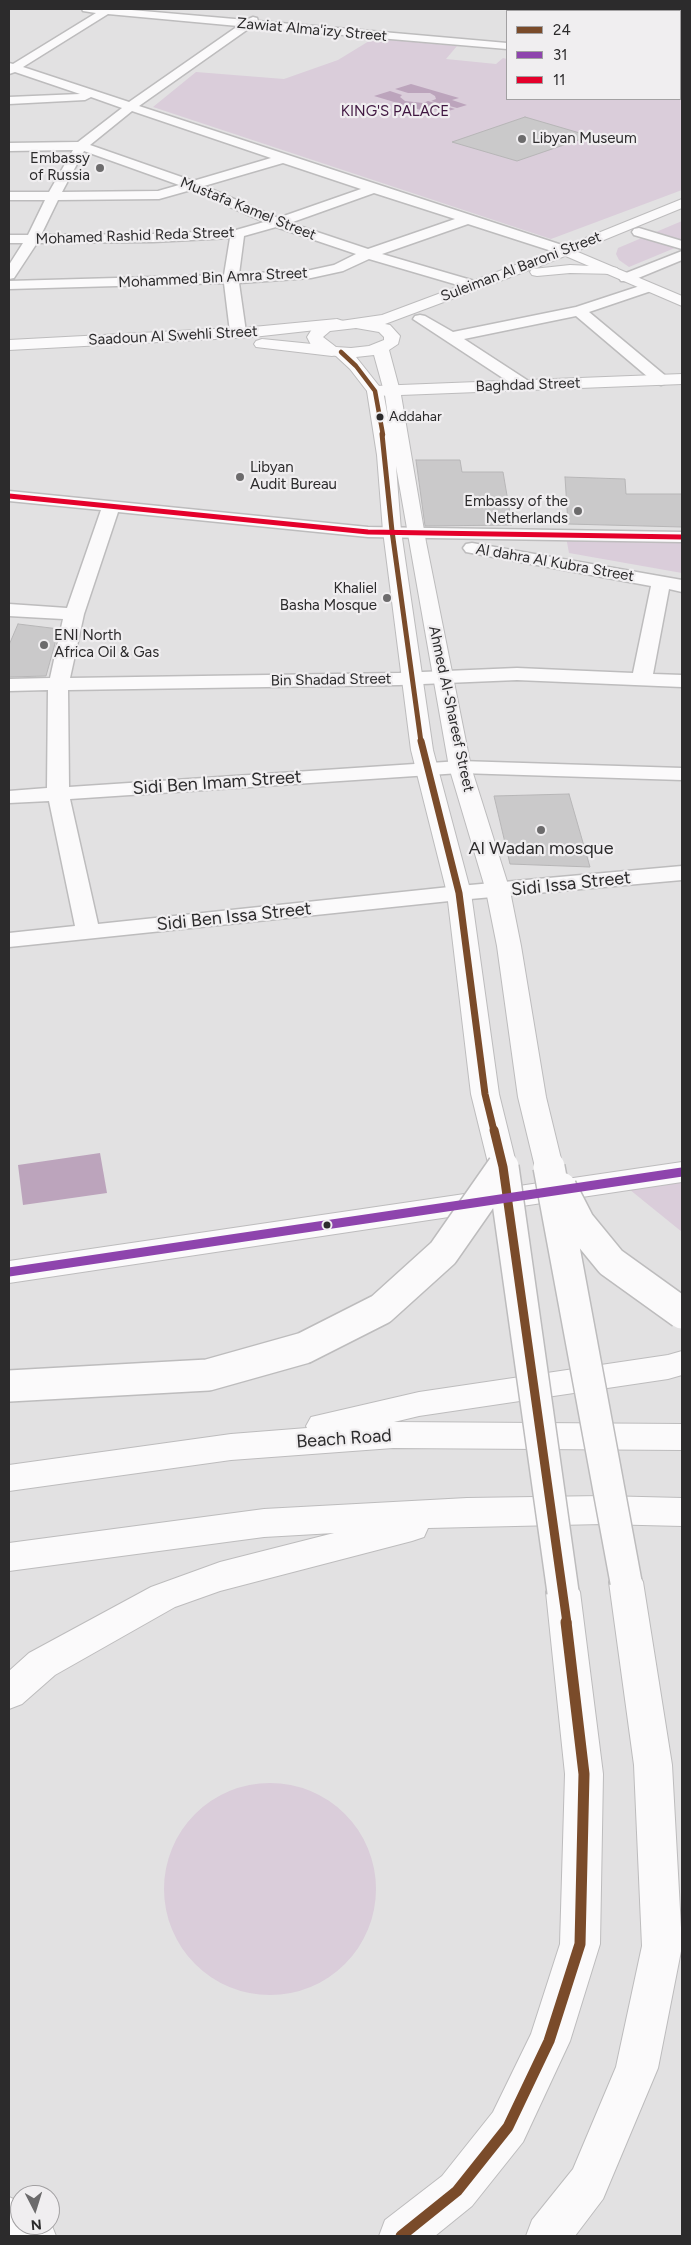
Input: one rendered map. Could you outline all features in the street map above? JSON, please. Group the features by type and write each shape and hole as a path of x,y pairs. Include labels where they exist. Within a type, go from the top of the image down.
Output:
{"main road":[{"name":"Suleiman Al Baroni Street","path":"387,342 420,319 533,273 682,203"},
{"name":"Suleiman Al Baroni Street","path":"356,323 385,319 474,286 640,232 682,214"},
{"path":"572,254 682,302"},
{"path":"533,273 570,269 612,271"},
{"path":"356,323 384,328 387,342"},
{"name":"Saadoun Al Swehli Street","path":"9,346 245,332 356,323"},
{"name":"Ahmed Al-Shareef Street","path":"336,324 326,327 315,337 317,342 322,347 337,351 382,390 393,395 416,537 460,767 498,891 509,946 532,1097 549,1167"},
{"path":"245,332 280,332 288,334 292,339 282,344 264,344"},
{"name":"Saadoun Al Swehli Street","path":"9,350 159,341 264,344 362,353 387,342"},
{"name":"Ahmed Al-Shareef Street","path":"387,342 382,390 393,535 426,769 459,893 468,950 485,1094 503,1168 563,1592 584,1774 580,1944 548,2041 508,2127 457,2191 401,2236"},
{"name":"Baghdad Street","path":"382,390 682,379"},
{"path":"549,1167 579,1223 612,1262 682,1313"},
{"path":"548,2236 588,2184 637,2068 662,1946 653,1765 626,1582 549,1167"},
{"path":"9,1386 208,1375 304,1348 381,1309 436,1260 443,1253 503,1168"},
{"path":"9,1272 682,1172"},
{"path":"231,1447 418,1404 668,1367 682,1363"},
{"name":"Beach Road","path":"9,1478 231,1447 393,1434 682,1437"},
{"path":"9,1557 264,1523 467,1512 593,1510 682,1512"},
{"path":"9,1693 42,1664 163,1597 220,1577 467,1512"},
{"path":"9,2219 34,2236"}],"street":[{"name":"Zawiat Alma'izy Street","path":"87,9 506,46"},
{"path":"11,68 111,10"},
{"path":"9,275 33,238 53,196 81,146 130,107 260,14"},
{"path":"11,68 374,190 469,219 572,254"},
{"path":"9,101 98,96"},
{"path":"9,147 81,146"},
{"name":"Mustafa Kamel Street","path":"81,146 194,186 277,223 368,254 474,286"},
{"path":"9,196 153,195 194,186 282,158"},
{"name":"Mohamed Rashid Reda Street","path":"9,239 153,238 237,234 277,223 374,190"},
{"path":"153,195 153,238"},
{"name":"Mohammed Bin Amra Street","path":"9,285 231,279 323,271 338,268 368,254 469,219"},
{"path":"640,232 682,245"},
{"path":"237,234 231,279 245,332"},
{"path":"626,278 682,255"},
{"path":"451,337 579,311 649,287"},
{"path":"579,311 661,380"},
{"path":"420,319 524,385"},
{"name":"Al dahra Al Kubra Street","path":"9,496 393,535 496,543 682,586"},
{"path":"88,932 58,794 58,684 74,614 112,507"},
{"path":"496,543 682,537"},
{"path":"642,679 661,582"},
{"path":"9,610 74,614"},
{"name":"Bin Shadad Street","path":"9,685 414,678 517,674 682,681"},
{"path":"426,769 460,767 682,774"},
{"name":"Sidi Ben Imam Street","path":"9,797 426,769"},
{"name":"Sidi Issa Street","path":"459,893 682,873"},
{"name":"Sidi Ben Issa Street","path":"9,940 459,893"}],"green space":[{"name":"KING'S PALACE","path":"374,38 457,46 446,59 496,64 503,58 506,59 506,100 681,100 681,68 682,190 551,239 153,107 196,72 284,79 338,60"},
{"path":"682,221 682,245 629,267 619,260 616,254 618,248"},
{"path":"566,537 682,541 682,573 569,553"},
{"path":"682,1179 682,1232 624,1185"},
{"path":"260,1783 280,1783 301,1787 320,1795 345,1814 358,1830 368,1848 374,1868 376,1889 374,1910 368,1930 358,1948 345,1964 320,1983 301,1991 280,1995 260,1995 239,1991 220,1983 203,1971 188,1956 176,1939 168,1920 164,1899 164,1879 168,1858 176,1839 188,1822 203,1807 220,1795 239,1787"}],"shaded area":[{"path":"411,84 459,98 452,100 467,105 457,108 431,101 436,99 430,93 408,93 395,89"},
{"path":"390,91 402,95 400,97 405,101 423,103 428,101 455,109 445,112 429,108 421,110 374,96"},
{"path":"100,1153 107,1193 23,1205 18,1165"}],"building":[{"name":"Libyan Museum","path":"525,117 590,136 517,161 452,142"},
{"path":"416,460 460,460 462,472 503,472 512,525 425,526"},
{"path":"565,477 625,479 626,494 682,494 682,527 568,524"},
{"name":"ENI North Africa Oil & Gas","path":"18,624 59,629 46,676 9,677 9,645"},
{"name":"Al Wadan mosque","path":"569,794 590,867 510,864 494,796"}],"transit line":[{"name":"24","path":"341,352 356,366 375,391 386,455 392,531 422,750 459,893 485,1094 503,1167 563,1592 584,1774 580,1944 549,2041 508,2127 457,2191 401,2236"},
{"name":"11","path":"9,496 368,532 682,537"},
{"name":"31","path":"9,1272 682,1172"}],"place":[{"name":"Libyan Museum","path":"522,139"},
{"name":"Embassy of Russia","path":"100,168"},
{"name":"Addahar","path":"380,417"},
{"name":"Libyan Audit Bureau","path":"240,477"},
{"name":"Embassy of the Netherlands","path":"578,511"},
{"name":"Khaliel Basha Mosque","path":"387,598"},
{"name":"ENI North Africa Oil & Gas","path":"44,645"},
{"name":"Al Wadan mosque","path":"541,830"}]}
